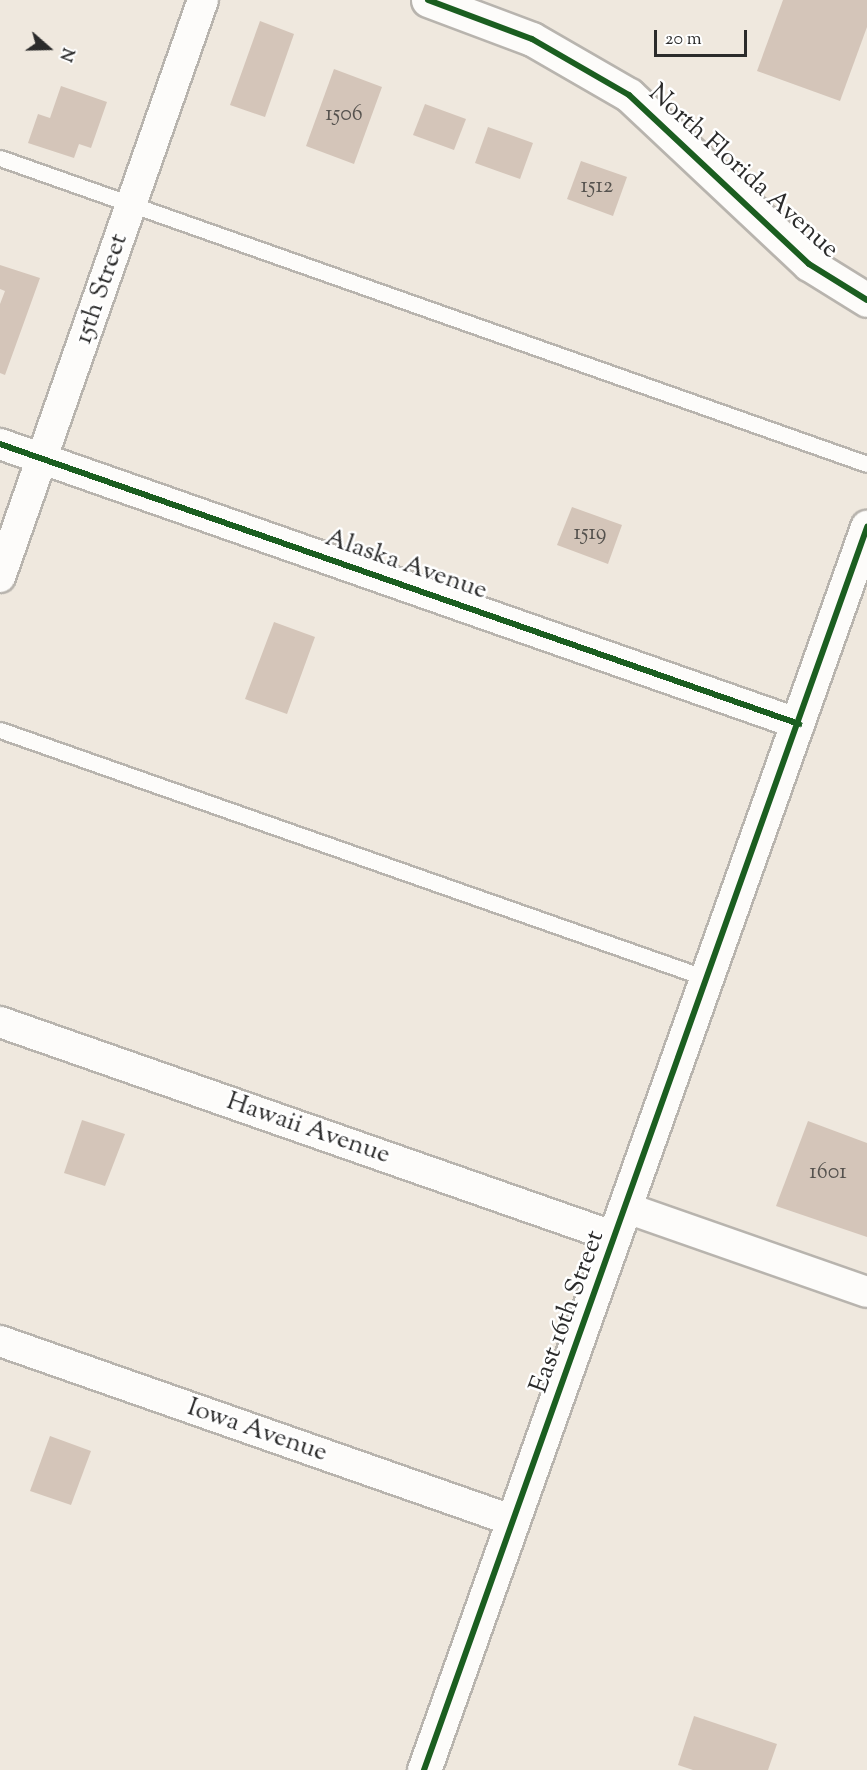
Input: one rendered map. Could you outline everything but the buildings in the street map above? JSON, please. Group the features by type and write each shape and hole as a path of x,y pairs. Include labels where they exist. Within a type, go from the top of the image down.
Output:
{"street":[{"name":"15th Street","path":"0,577 202,0"},
{"name":"North Florida Avenue","path":"428,0 532,39 629,95 809,264 867,300"},
{"name":"Alaska Avenue","path":"0,444 799,724"},
{"name":"East 16th Street","path":"424,1770 709,979 867,527"},
{"name":"Hawaii Avenue","path":"0,1022 621,1222 867,1292"},
{"name":"Iowa Avenue","path":"0,1341 514,1521"}],"lane":[{"path":"0,159 867,464"},
{"path":"0,730 709,979"}],"cycle path":[{"path":"428,0 532,39 629,95 809,264 867,300"},
{"path":"0,444 799,724"},
{"path":"424,1770 867,527"}]}
